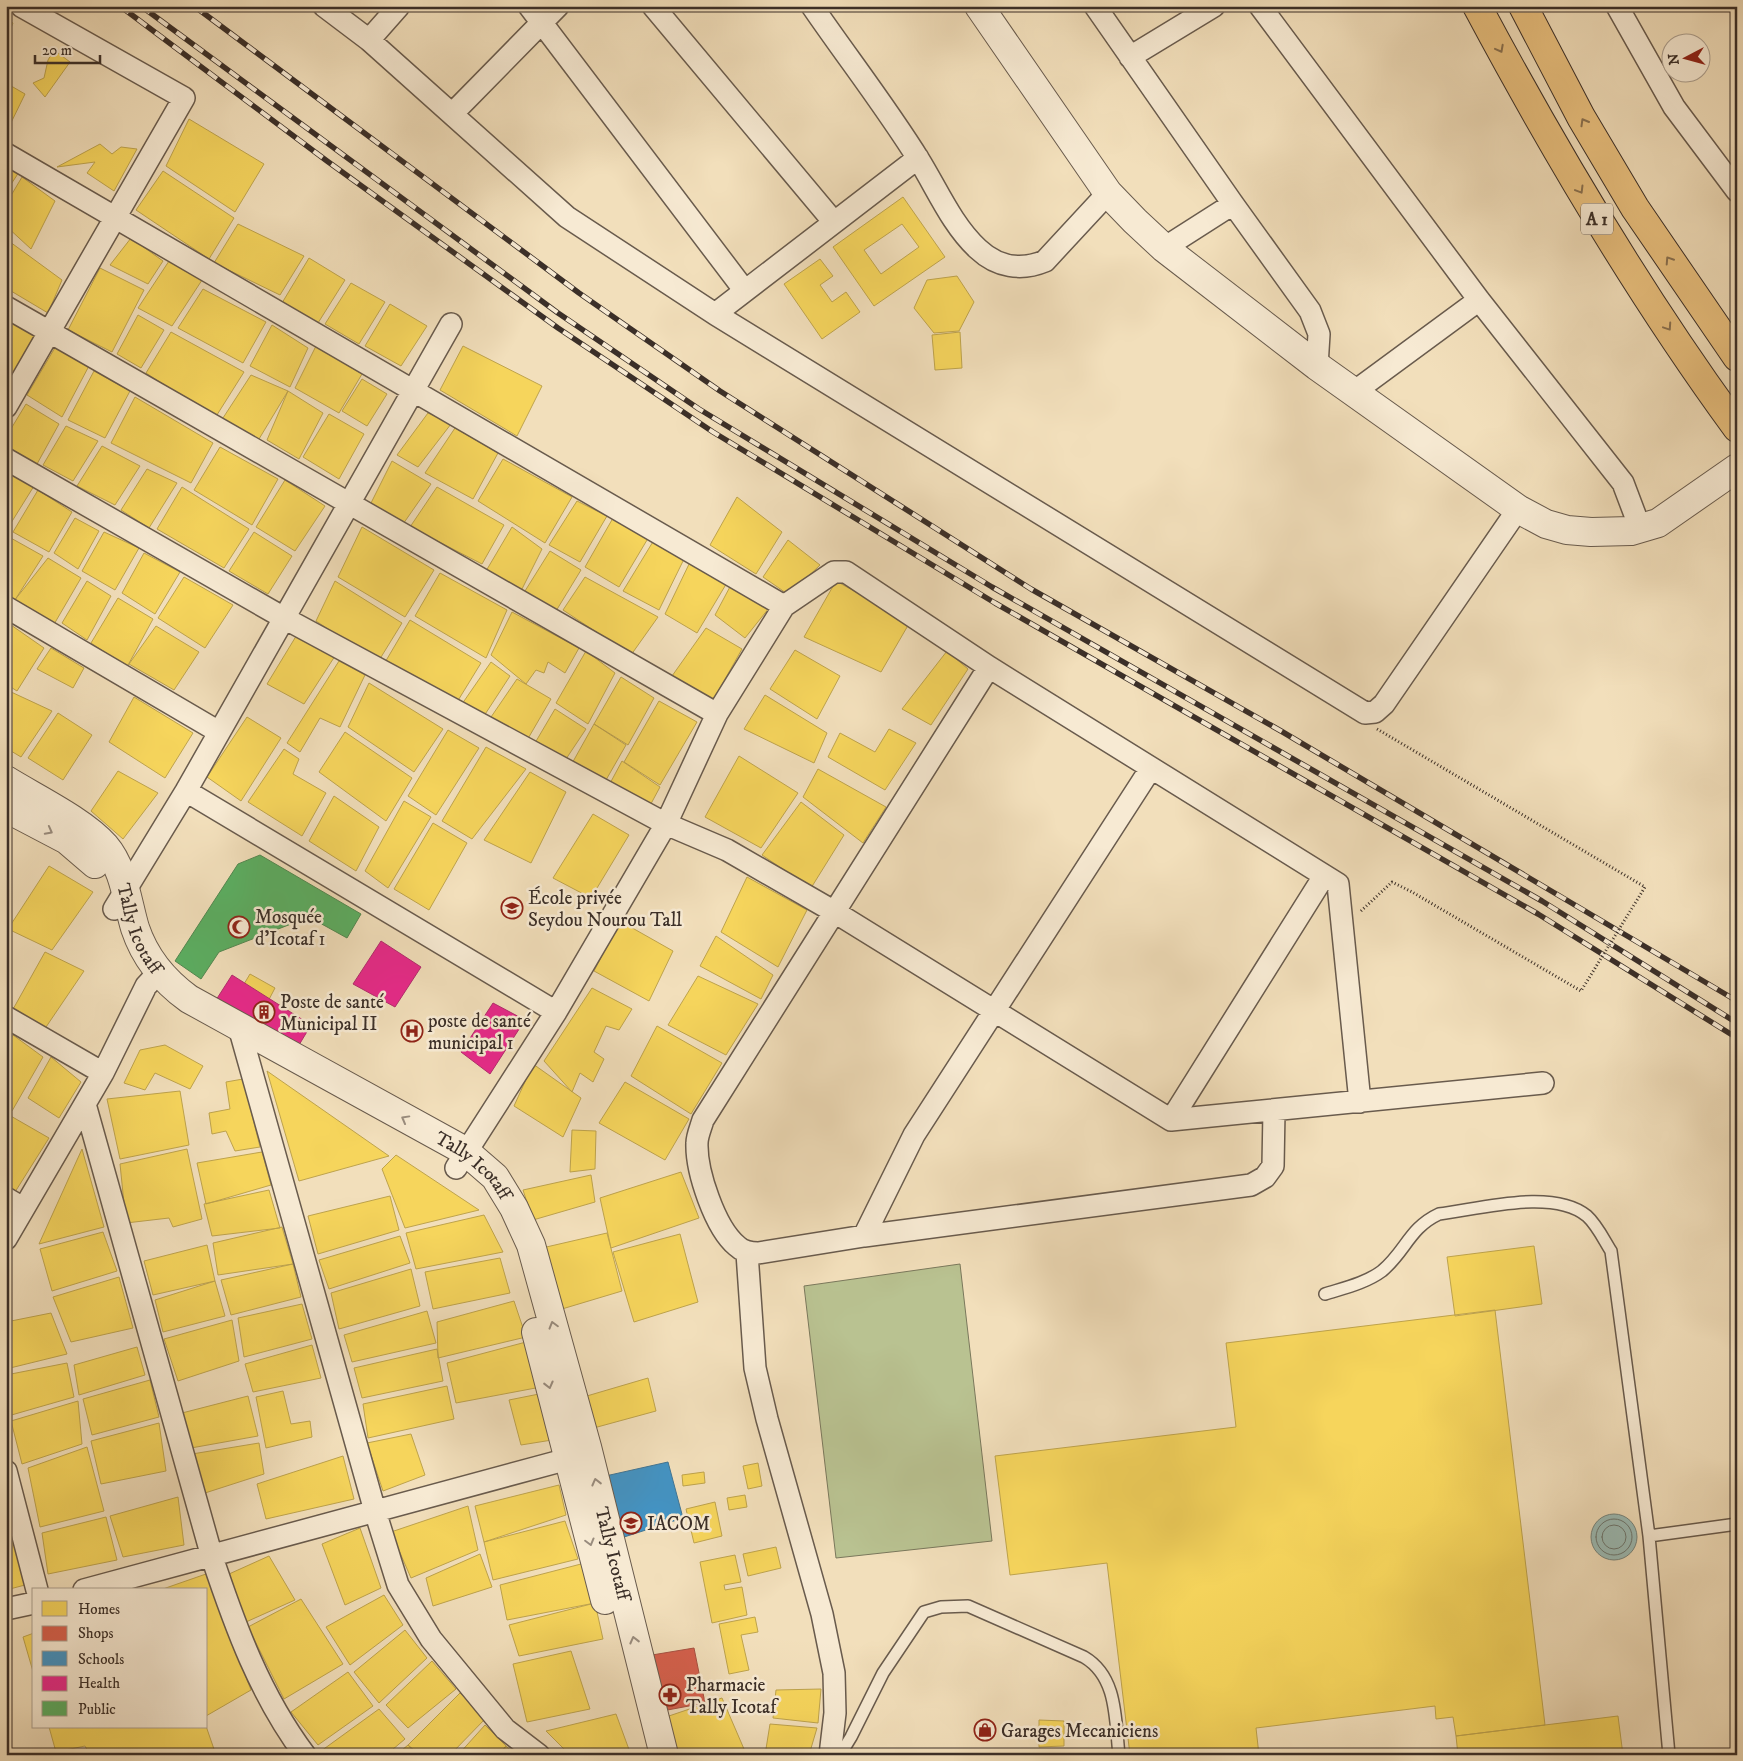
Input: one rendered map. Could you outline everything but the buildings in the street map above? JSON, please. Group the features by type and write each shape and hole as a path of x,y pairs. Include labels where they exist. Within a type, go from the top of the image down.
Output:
{"highway":[{"name":"A 1","path":"1476,6 1539,121 1602,228 1734,425"},
{"name":"A 1","path":"1523,6 1581,117 1635,208 1697,302 1737,357"}],"street":[{"path":"6,407 51,333 184,98 21,6"},
{"path":"324,6 369,40 567,217 715,314 1365,713 1375,712 1384,704 1518,509"},
{"path":"369,40 399,6"},
{"path":"529,6 745,290"},
{"path":"452,114 558,6"},
{"path":"653,6 833,221"},
{"path":"812,6 918,158 955,220 978,249 996,262 1012,267 1032,267 1045,261 1108,193"},
{"path":"979,6 1108,193 1164,248 1317,366 1518,509 1546,524 1567,530 1591,532 1631,531 1658,523 1737,468"},
{"path":"1095,6 1232,204 1310,311 1319,334 1317,366"},
{"path":"1130,57 1214,6"},
{"path":"1260,6 1479,300 1623,483 1640,528"},
{"path":"1617,6 1674,107 1737,191"},
{"path":"6,154 118,216 413,391 784,606"},
{"path":"715,314 833,221 918,158"},
{"path":"1164,248 1232,204"},
{"path":"1354,392 1479,300"},
{"path":"6,307 717,714"},
{"path":"120,899 186,791 451,324"},
{"path":"6,458 284,618 666,824 727,850 833,912 1171,1120 1543,1083"},
{"path":"460,1160 556,1012 666,824 717,714 784,606 834,572 846,572 989,667 1338,884 1360,1102"},
{"path":"6,607 219,732"},
{"path":"989,667 703,1120 697,1142 699,1164 709,1198 723,1230 736,1246 747,1252 758,1254 864,1236 1251,1185 1265,1177 1273,1166 1274,1111"},
{"path":"864,1236 914,1135 1151,768"},
{"name":"Tally Icotaff","path":"6,780 78,824 105,846 120,871 122,940 133,967 153,979 159,1002 179,1015 242,1040 460,1160 495,1177 514,1208 531,1245 587,1447 664,1755"},
{"path":"186,791 556,1012"},
{"name":"Tally Icotaff","path":"6,808 67,840 93,861 106,884 120,899"},
{"path":"1171,1120 1324,876"},
{"path":"6,1239 15,1203 85,1104 153,979"},
{"path":"6,1017 103,1073"},
{"path":"242,1040 375,1511 398,1585 431,1639 505,1728 539,1755"},
{"path":"85,1104 212,1557 244,1647 267,1696 304,1755"},
{"name":"Tally Icotaff","path":"460,1160 501,1221 517,1257 646,1755"},
{"path":"747,1252 755,1368 767,1419 822,1614 834,1673 836,1713 830,1755"},
{"path":"92,1588 212,1557 568,1459"},
{"path":"6,1471 36,1588"},
{"path":"6,1609 32,1603"}],"lane":[{"path":"1325,1294 1363,1282 1381,1271 1394,1260 1415,1229 1426,1220 1439,1214 1545,1202 1568,1205 1587,1216 1611,1251 1649,1536 1669,1755"},
{"path":"1649,1536 1737,1524"},
{"path":"840,1755 852,1737 884,1674 924,1612 961,1606 980,1609 1084,1657 1097,1667 1113,1697 1119,1755"}],"path":[{"path":"1341,913 1362,911 1392,882 1581,990 1645,887 1377,729"}],"green space":[{"path":"960,1264 992,1541 836,1558 804,1286"}],"water":[{"path":"1619,1514 1623,1515 1633,1524 1636,1528 1636,1546 1627,1556 1619,1560 1609,1560 1601,1556 1592,1546 1591,1532 1595,1524 1605,1515"}],"railway":[{"path":"120,6 327,161 558,328 713,432 995,603 1538,914 1737,1038"},
{"path":"141,6 558,313 699,409 992,587 1542,901 1737,1023"},
{"path":"194,6 579,293 720,391 1031,589 1281,731 1737,1001"}],"place":[{"name":"École privée Seydou Nourou Tall","path":"512,908"},
{"name":"Mosquée d'Icotaf 1","path":"239,927"},
{"name":"Poste de santé Municipal II","path":"264,1012"},
{"name":"poste de santé municipal 1","path":"412,1031"},
{"name":"IACOM","path":"631,1523"},
{"name":"Pharmacie Tally Icotaf","path":"670,1695"},
{"name":"Garages Mecaniciens","path":"985,1730"}]}
